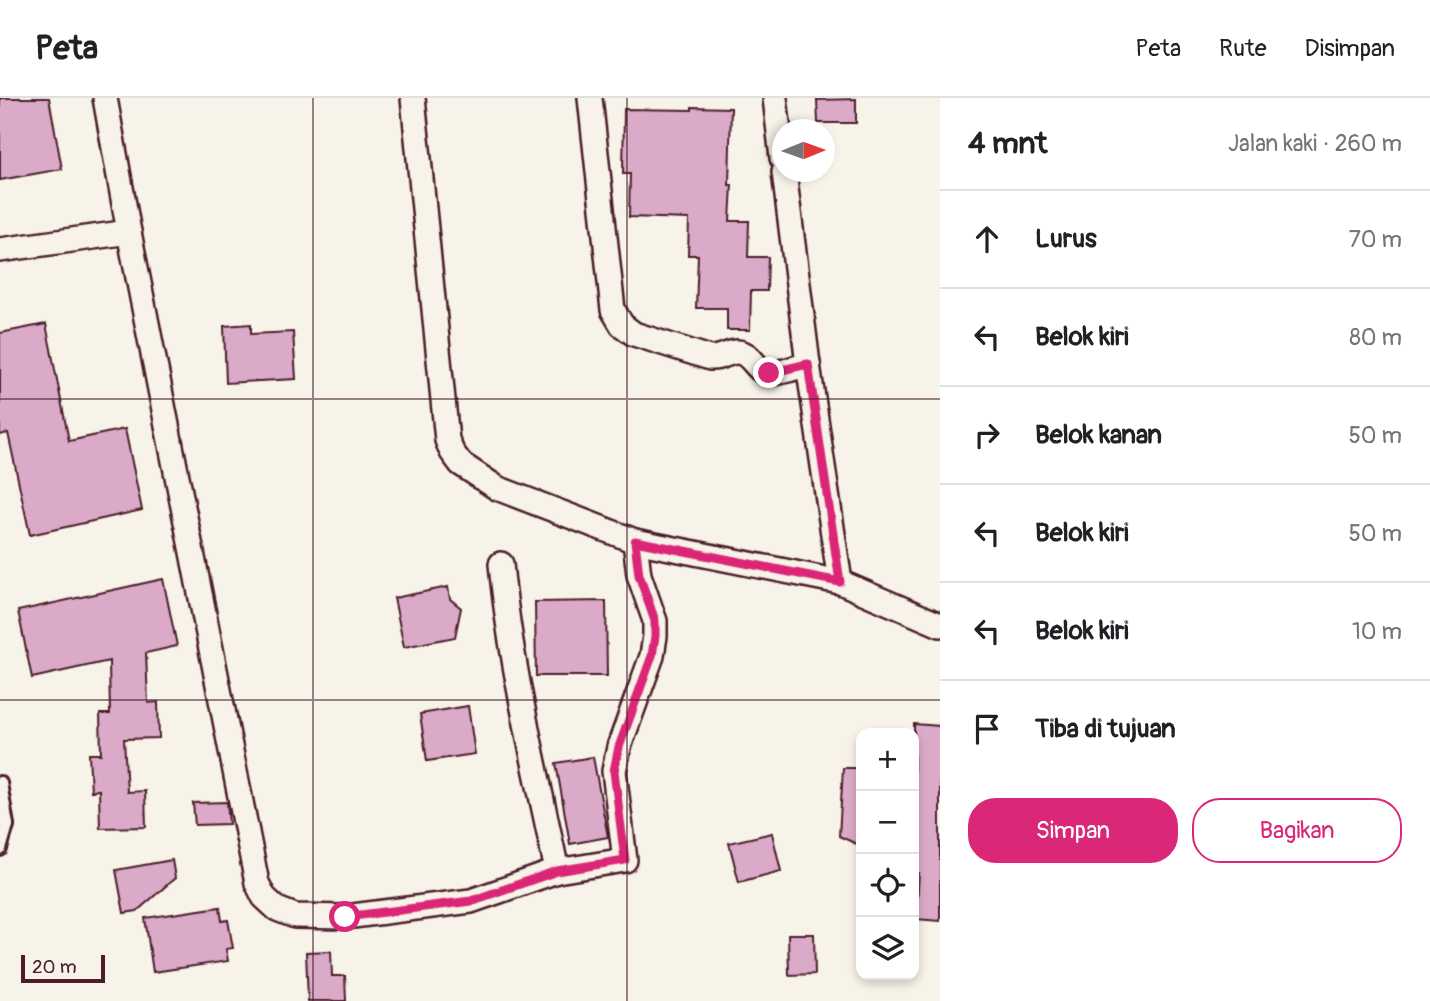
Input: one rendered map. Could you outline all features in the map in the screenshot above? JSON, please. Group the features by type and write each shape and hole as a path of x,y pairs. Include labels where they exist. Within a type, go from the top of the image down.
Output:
{"street":[{"path":"105,98 257,883 264,897 277,909 295,916 345,917 471,901 557,871 625,860 614,771 619,747 652,656 655,636 655,621 639,575 635,541"},
{"path":"413,98 447,440 461,464 497,488 635,541 840,582 940,625"},
{"path":"590,98 613,310 622,325 634,334 710,358 736,352 747,354 761,371 769,373 808,364"},
{"path":"775,98 777,119"},
{"path":"785,182 808,364 840,582"},
{"path":"0,250 129,232"},
{"path":"501,564 515,666 557,871"}],"lane":[{"path":"0,783 4,825 0,849"}],"building":[{"path":"0,98 49,98 62,169 0,180"},
{"path":"856,99 856,123 835,123 835,119 818,119 817,100"},
{"path":"692,107 731,108 730,221 749,221 748,257 768,257 767,291 751,291 750,330 727,330 727,308 696,308 698,255 688,255 689,219 629,217 630,174 623,174 624,109 692,110"},
{"path":"46,324 69,441 125,429 142,510 30,535 8,433 0,435 0,333"},
{"path":"251,324 251,334 293,332 296,379 226,383 224,326"},
{"path":"163,579 177,646 146,653 148,703 158,702 159,738 124,739 127,792 145,791 146,827 100,828 99,790 91,791 89,754 101,754 100,714 110,714 109,661 32,678 18,611"},
{"path":"448,587 450,599 461,608 455,637 404,647 394,598"},
{"path":"606,601 607,676 536,676 535,602"},
{"path":"468,706 475,754 427,761 420,714"},
{"path":"914,724 940,726 940,921 919,919 919,728 914,728"},
{"path":"593,757 608,837 570,844 556,763"},
{"path":"843,768 856,768 856,844 839,836"},
{"path":"227,802 229,824 195,825 193,803"},
{"path":"772,833 781,871 739,882 729,843"},
{"path":"172,860 175,878 137,911 124,913 116,870"},
{"path":"220,907 222,921 228,920 233,948 226,949 228,961 153,972 145,918"},
{"path":"788,934 814,934 815,974 789,975"},
{"path":"331,951 332,976 345,976 346,1001 308,1001 306,952"}],"route":[{"path":"345,917 471,901 557,871 625,860 614,771 619,747 652,656 655,636 655,621 639,575 635,541 840,582 808,364 769,373"}]}
